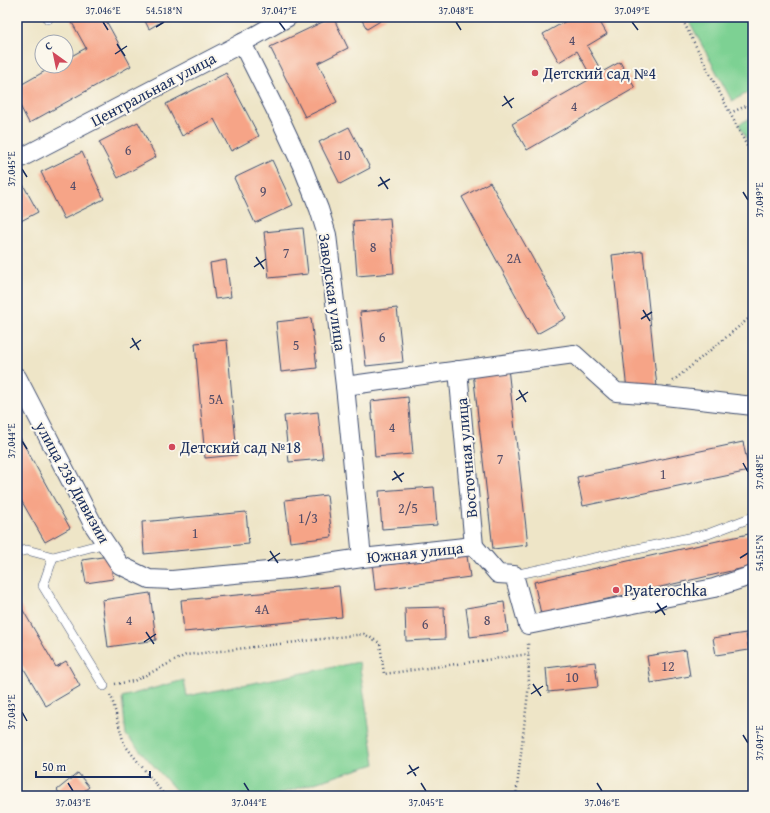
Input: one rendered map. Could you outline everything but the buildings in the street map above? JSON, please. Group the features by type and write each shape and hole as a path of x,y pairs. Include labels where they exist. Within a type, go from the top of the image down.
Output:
{"street":[{"name":"Центральная улица","path":"17,160 242,43 288,17"},
{"name":"Заводская улица","path":"242,43 302,166 319,209 327,235 345,386 362,558"},
{"path":"345,386 574,354 616,392 753,406"},
{"name":"Восточная улица","path":"458,370 474,546"},
{"name":"улица 238 Дивизии","path":"17,377 94,526 120,565"},
{"name":"Южная улица","path":"120,565 149,579 172,580 288,569 362,558 474,546 498,574 514,575"},
{"path":"514,575 528,625 714,588 753,575"}],"lane":[{"path":"514,575 708,534 753,517"},
{"path":"17,552 27,550 53,557 106,543"},
{"path":"53,557 43,586 104,686"}],"path":[{"path":"681,17 753,158"},
{"path":"730,113 753,103"},
{"path":"656,395 753,315"},
{"path":"516,796 529,684 528,625"},
{"path":"165,796 124,744 112,699 104,686 134,681 186,655 364,634 380,643 384,674 528,654"}],"green space":[{"path":"687,17 753,17 753,90 732,101"},
{"path":"753,117 753,153 739,124"},
{"path":"359,662 375,764 273,796 181,796 126,735 122,697 184,680 187,696"}],"place":[{"name":"Детский сад №4","path":"535,73"},
{"name":"Детский сад №18","path":"172,447"},
{"name":"Pyaterochka","path":"616,590"}]}
